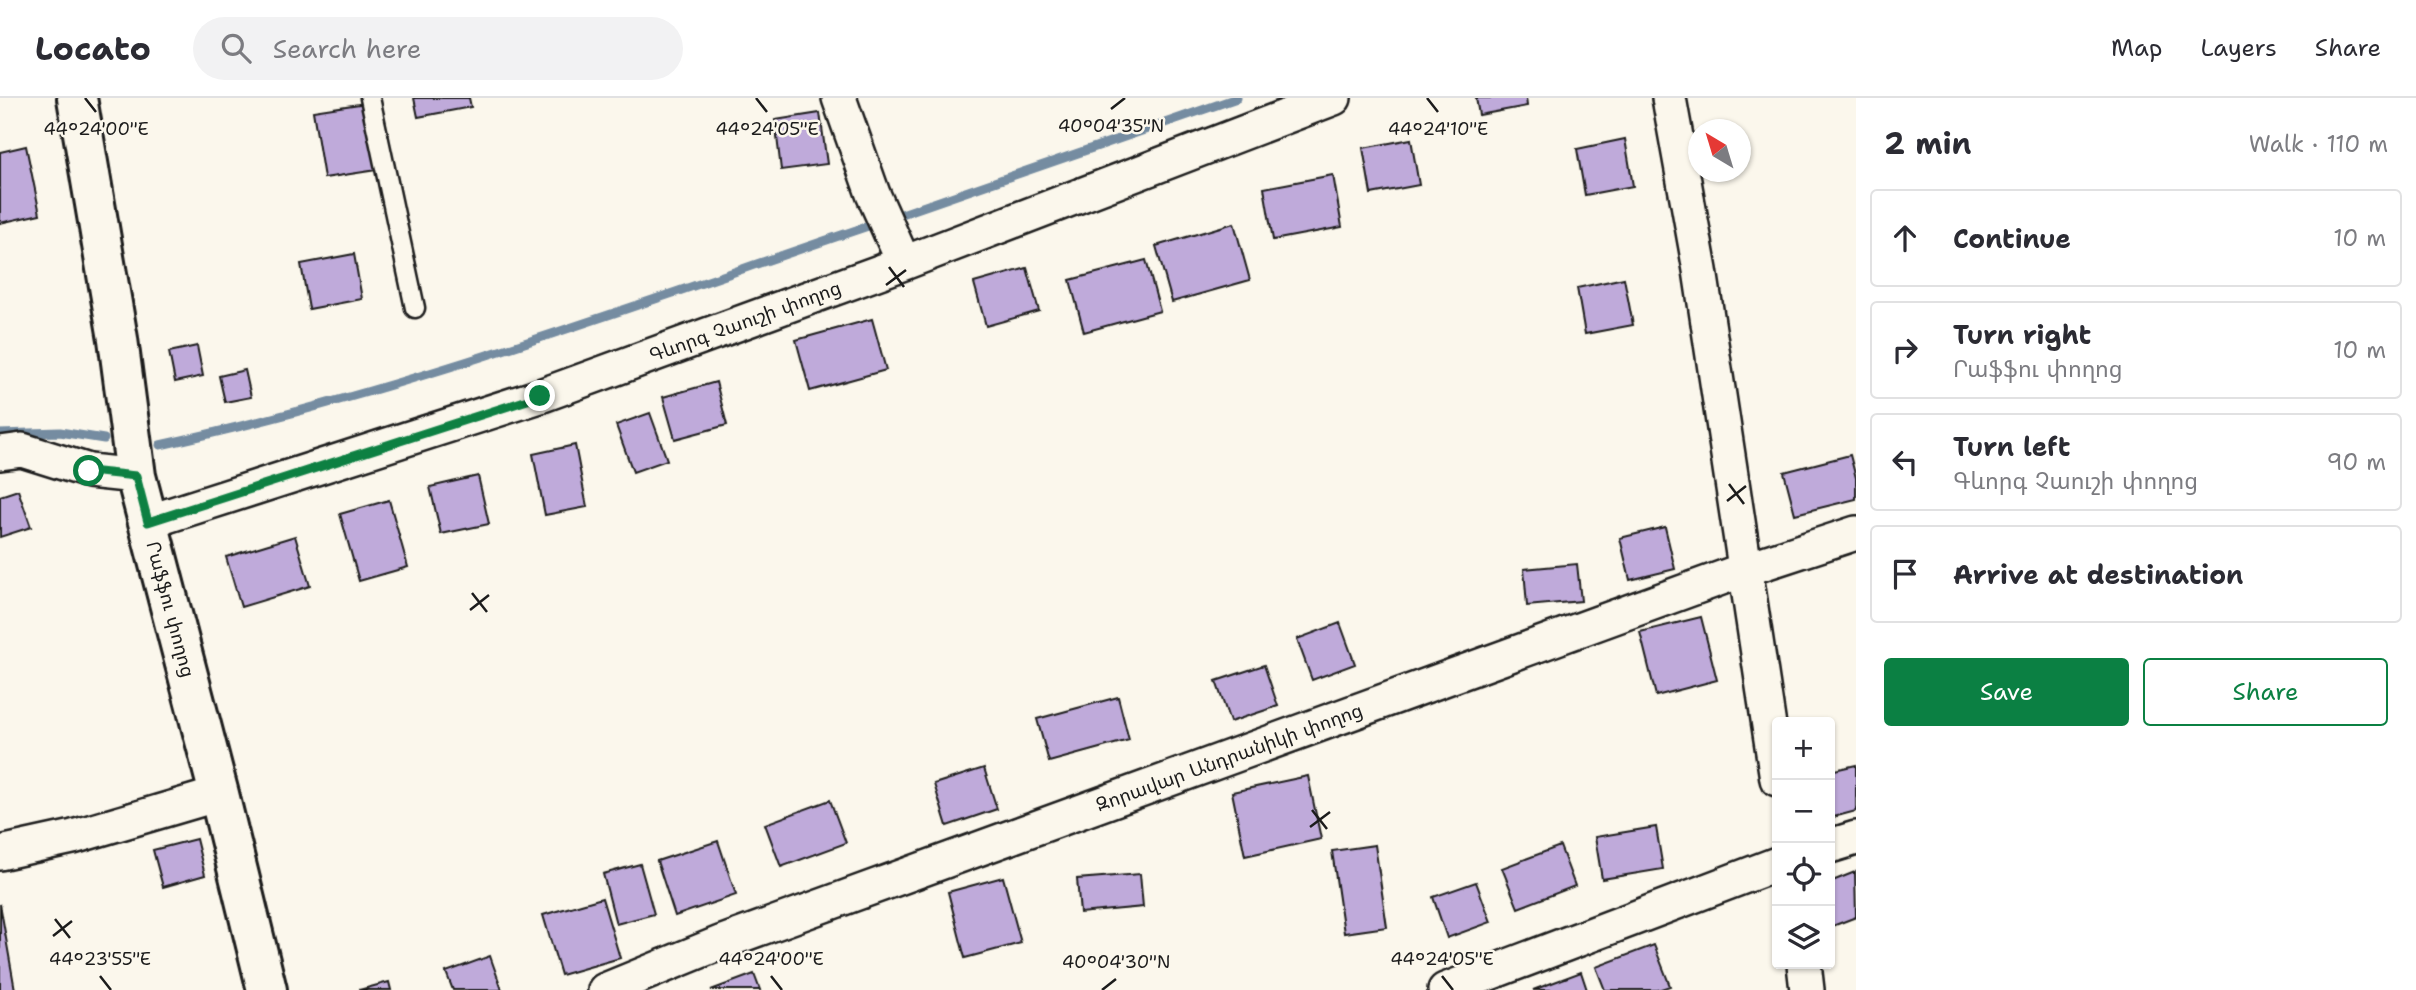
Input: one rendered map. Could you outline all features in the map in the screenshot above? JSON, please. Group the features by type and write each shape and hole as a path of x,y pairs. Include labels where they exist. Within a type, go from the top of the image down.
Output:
{"main road":[{"name":"Րաֆֆու փողոց","path":"77,98 118,339 136,476 267,990"}],"street":[{"path":"839,98 873,194 904,263"},
{"name":"Գևորգ Չաուշի փողոց","path":"148,522 540,396 904,263 1334,98"},
{"path":"1669,98 1700,270 1772,745"},
{"path":"0,453 22,450 89,471 136,476"},
{"name":"Զորավար Անդրանիկի փողոց","path":"606,990 720,943 1746,569 1856,533"},
{"path":"0,853 73,838 219,794"},
{"path":"1835,844 1856,838"},
{"path":"1445,990 1772,866"},
{"path":"1805,969 1807,990"}],"lane":[{"path":"370,98 415,308"}],"building":[{"path":"414,98 469,98 471,107 418,117"},
{"path":"1476,98 1526,98 1527,106 1479,115"},
{"path":"366,103 377,170 324,178 313,111"},
{"path":"820,113 827,164 781,170 775,120"},
{"path":"1411,139 1419,185 1371,194 1363,148"},
{"path":"1625,139 1633,186 1585,195 1577,149"},
{"path":"26,146 40,214 0,223 0,152"},
{"path":"1333,175 1342,227 1273,240 1264,188"},
{"path":"1234,223 1250,280 1172,302 1156,246"},
{"path":"354,254 362,299 309,309 301,264"},
{"path":"1146,260 1160,311 1084,332 1070,280"},
{"path":"1027,268 1039,311 986,326 974,283"},
{"path":"1624,278 1633,325 1585,334 1577,288"},
{"path":"872,319 886,370 810,391 796,340"},
{"path":"197,346 203,376 175,382 169,352"},
{"path":"245,370 251,397 225,402 219,376"},
{"path":"716,382 727,425 675,439 663,397"},
{"path":"650,413 667,460 633,472 616,425"},
{"path":"575,445 587,507 545,515 533,454"},
{"path":"1850,455 1856,478 1856,499 1795,514 1784,472"},
{"path":"478,476 489,524 441,534 430,487"},
{"path":"18,490 31,527 0,537 0,496"},
{"path":"389,500 408,567 359,581 340,514"},
{"path":"1665,527 1675,569 1630,580 1620,538"},
{"path":"295,536 310,586 241,607 226,557"},
{"path":"1577,564 1581,601 1527,606 1524,569"},
{"path":"1701,617 1717,680 1656,696 1640,632"},
{"path":"1340,623 1355,664 1312,680 1297,639"},
{"path":"1264,665 1278,706 1230,722 1216,681"},
{"path":"1118,697 1129,740 1049,762 1037,719"},
{"path":"1856,765 1856,811 1835,817 1835,780 1835,770"},
{"path":"984,768 997,809 947,826 934,784"},
{"path":"1308,776 1321,839 1245,856 1232,792"},
{"path":"830,800 846,843 781,867 765,824"},
{"path":"1656,827 1663,869 1602,879 1595,837"},
{"path":"196,839 205,875 163,887 153,850"},
{"path":"718,841 736,895 675,916 657,861"},
{"path":"1375,845 1387,927 1344,933 1332,851"},
{"path":"1560,846 1575,886 1518,908 1502,868"},
{"path":"640,864 654,914 616,924 603,874"},
{"path":"1855,872 1856,917 1835,925 1835,906 1835,880"},
{"path":"1140,874 1143,907 1080,913 1077,879"},
{"path":"1003,877 1021,943 965,958 948,892"},
{"path":"1476,882 1491,922 1447,938 1433,897"},
{"path":"602,898 620,958 561,975 543,915"},
{"path":"0,904 15,990 0,990"},
{"path":"1654,945 1670,986 1658,990 1605,990 1596,967"},
{"path":"490,956 502,990 453,990 446,972"},
{"path":"1581,972 1587,990 1533,990"},
{"path":"754,974 760,990 711,990"},
{"path":"389,982 391,990 359,990"}],"waterway":[{"path":"899,215 1237,98"},
{"path":"160,445 342,399 433,372 880,222"},
{"path":"0,434 60,432 104,439"}],"route":[{"path":"89,471 136,476 148,522 540,396"}]}
